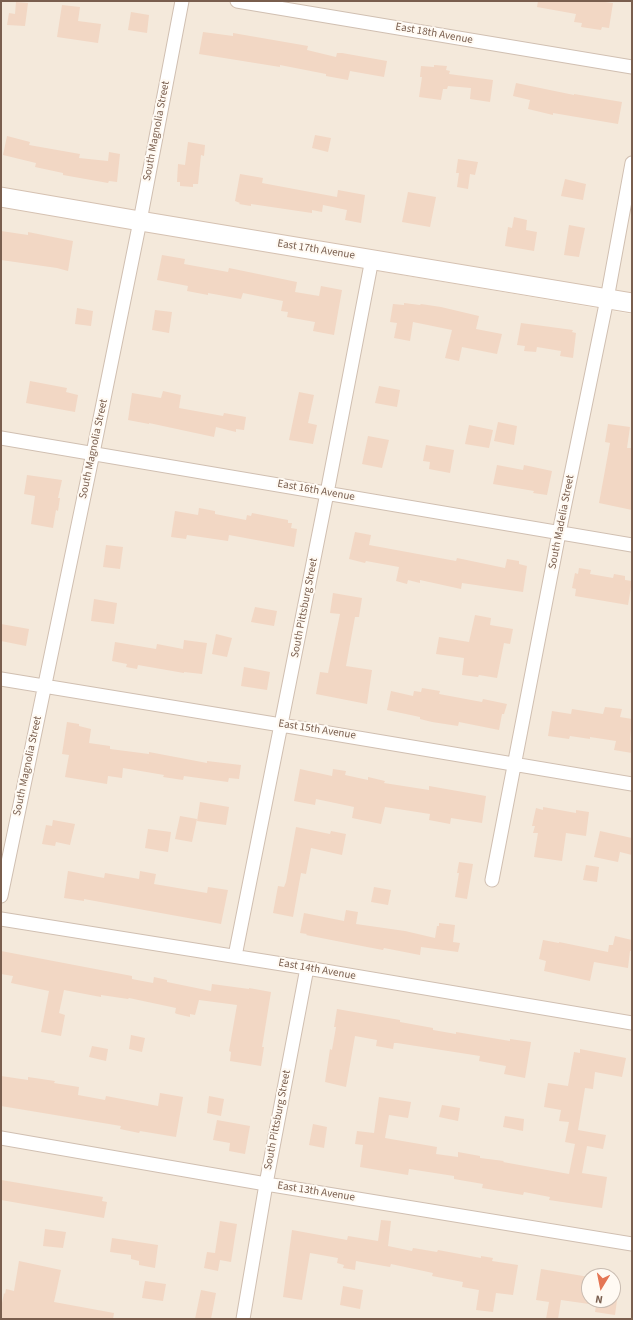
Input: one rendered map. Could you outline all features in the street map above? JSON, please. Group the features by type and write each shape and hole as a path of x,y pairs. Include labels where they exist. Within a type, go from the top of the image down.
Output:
{"street":[{"name":"South Magnolia Street","path":"1,896 140,221 182,1"},
{"name":"East 18th Avenue","path":"237,1 632,67"},
{"name":"South Madelia Street","path":"492,880 559,533 607,298 632,163"},
{"name":"East 17th Avenue","path":"1,197 632,303"},
{"name":"South Pittsburg Street","path":"235,956 328,493 372,259"},
{"name":"East 16th Avenue","path":"1,438 632,545"},
{"name":"East 15th Avenue","path":"1,679 281,724 632,784"},
{"name":"East 14th Avenue","path":"1,919 235,956 632,1023"},
{"name":"South Pittsburg Street","path":"243,1319 266,1184 307,968"},
{"name":"East 13th Avenue","path":"1,1138 266,1184 632,1244"}],"shaded area":[{"path":"1,1 632,1 632,295 1,188"},
{"path":"1,207 632,314 632,1319 1,1319"}],"building":[{"path":"538,1 597,1 613,3 609,28 602,27 601,30 581,27 582,23 574,22 576,14 537,7"},
{"path":"16,2 28,3 25,26 7,25 9,13 15,14"},
{"path":"62,5 80,7 78,21 101,24 98,43 57,37"},
{"path":"131,12 149,15 147,33 128,30"},
{"path":"203,32 233,36 233,33 308,46 307,50 336,57 337,53 342,53 387,61 384,77 350,71 348,80 280,65 280,67 199,54"},
{"path":"434,65 447,66 446,70 450,71 449,74 493,80 490,102 470,99 471,88 448,86 447,89 443,89 441,100 419,97 422,77 420,77 421,66 434,67"},
{"path":"516,83 574,95 622,102 618,124 553,113 553,115 528,109 530,100 513,96"},
{"path":"315,135 331,138 328,152 312,148"},
{"path":"7,136 30,142 29,145 80,154 79,158 108,161 109,152 120,154 117,182 109,181 108,183 63,175 63,173 35,167 36,163 3,155"},
{"path":"188,142 205,145 204,156 201,155 198,184 193,184 193,187 180,186 180,182 177,182 178,164 185,165"},
{"path":"458,159 478,162 475,175 470,174 468,189 457,187 459,173 456,173"},
{"path":"240,174 263,178 262,183 337,197 338,190 365,195 361,223 345,220 347,210 323,205 322,212 312,210 312,213 251,204 251,206 239,204 240,203 235,201"},
{"path":"565,179 586,184 583,200 561,196"},
{"path":"408,192 436,197 430,227 402,222"},
{"path":"514,217 527,220 526,230 537,232 534,251 505,246 508,227 512,228"},
{"path":"569,225 585,228 579,257 564,255"},
{"path":"1,231 28,235 28,232 73,241 68,271 1,260"},
{"path":"162,255 185,259 184,264 228,272 229,268 297,282 295,292 319,296 321,286 342,290 334,335 313,331 315,322 287,317 288,312 281,311 283,301 243,293 241,299 208,293 208,295 187,291 188,286 157,280"},
{"path":"404,303 441,307 479,316 476,329 502,334 497,354 462,347 459,361 445,358 452,330 413,322 410,341 394,338 397,323 390,322 393,304 404,305"},
{"path":"77,308 93,311 91,326 75,324"},
{"path":"155,310 172,312 169,333 152,330"},
{"path":"521,323 573,330 572,332 576,333 573,358 560,356 561,351 537,347 536,352 524,351 525,346 517,345"},
{"path":"30,381 67,388 66,392 78,395 75,412 26,403"},
{"path":"379,386 400,390 397,407 375,403"},
{"path":"163,391 181,395 179,408 223,416 224,413 246,417 244,430 236,429 236,432 216,427 214,437 128,420 132,393 161,398"},
{"path":"299,392 314,395 308,423 317,425 313,444 289,440"},
{"path":"498,422 517,426 514,445 494,441"},
{"path":"608,424 630,427 627,448 632,448 632,510 599,503 610,443 605,442"},
{"path":"469,425 493,430 489,448 465,444"},
{"path":"368,436 389,440 382,468 362,464"},
{"path":"426,445 454,450 450,473 429,469 430,462 423,461"},
{"path":"497,465 523,470 524,465 552,471 547,495 533,493 534,491 493,484"},
{"path":"27,475 62,480 58,498 60,498 58,511 56,510 53,528 31,524 35,496 24,494"},
{"path":"199,508 215,511 215,514 246,520 247,515 251,516 252,513 288,520 288,523 292,523 291,528 297,529 294,547 229,535 228,541 187,535 186,539 171,537 175,511 198,515"},
{"path":"355,532 371,535 369,545 456,561 457,558 505,568 507,559 519,561 519,564 527,566 523,592 462,583 461,589 420,580 420,583 408,580 407,584 396,581 399,567 366,561 365,563 349,559"},
{"path":"106,545 123,547 120,569 103,567"},
{"path":"579,568 591,570 590,574 613,578 614,574 625,576 625,580 632,581 628,605 575,596 576,589 572,588 575,573 578,574"},
{"path":"333,593 362,598 359,617 355,617 346,666 372,670 367,704 316,694 320,672 328,673 340,614 330,613"},
{"path":"94,599 117,603 114,624 91,621"},
{"path":"255,607 277,611 274,626 251,622"},
{"path":"475,615 491,618 490,625 513,629 510,644 504,643 497,678 479,675 478,677 462,675 464,658 436,654 439,637 469,642"},
{"path":"1,624 29,629 26,646 1,641"},
{"path":"216,634 232,638 227,657 212,654"},
{"path":"184,640 207,643 202,674 184,673 138,665 137,669 126,667 127,664 112,661 115,642 156,649 157,644 183,649"},
{"path":"244,667 270,672 267,690 241,686"},
{"path":"422,688 440,691 439,694 482,702 483,699 507,704 504,714 502,714 499,730 459,722 458,726 432,722 420,719 420,717 387,710 391,691 413,696 414,691 421,692"},
{"path":"605,707 622,709 620,717 632,719 630,740 632,740 632,753 614,750 616,741 590,737 590,739 570,736 569,739 548,736 552,711 571,714 572,709 603,714"},
{"path":"67,722 79,724 79,726 91,729 89,743 110,746 110,749 149,754 149,752 207,763 207,761 241,765 239,779 229,778 228,782 184,776 183,780 123,768 122,778 108,776 107,784 65,777 69,755 62,754"},
{"path":"300,769 332,776 333,769 346,771 345,775 368,780 368,777 385,781 384,783 429,790 429,786 486,796 482,823 451,818 450,824 429,820 430,814 385,807 381,824 352,818 354,807 316,799 315,805 294,801"},
{"path":"200,802 229,807 226,825 197,821"},
{"path":"543,807 576,813 576,810 589,812 586,836 566,833 562,861 534,857 538,833 533,833 535,826 532,826 536,808 543,810"},
{"path":"180,816 197,819 192,842 175,839"},
{"path":"53,820 75,824 70,845 56,842 55,846 42,844 46,825 52,826"},
{"path":"296,827 330,834 331,831 346,834 342,855 311,848 306,874 301,873 293,917 273,913 278,886 284,887 286,882"},
{"path":"148,829 171,832 168,852 145,848"},
{"path":"600,831 632,838 632,855 620,852 618,862 594,857"},
{"path":"459,862 473,864 467,899 455,897 459,873 457,873"},
{"path":"586,865 599,867 597,882 583,880"},
{"path":"68,871 104,878 105,873 139,879 140,871 156,874 154,884 207,893 208,887 228,890 221,924 84,899 84,901 64,898"},
{"path":"374,887 391,890 388,905 371,902"},
{"path":"346,910 358,912 356,924 405,931 435,938 439,923 455,925 453,942 460,943 458,952 421,947 420,955 384,948 383,950 300,933 304,913 344,921"},
{"path":"615,936 632,940 632,951 630,951 628,968 594,962 590,981 544,971 546,961 539,959 543,940 608,952 609,945 613,945"},
{"path":"1,951 132,976 132,979 153,983 154,977 167,980 167,982 211,991 212,984 271,992 262,1047 264,1047 261,1066 230,1061 231,1052 229,1051 237,1005 199,1000 195,1015 190,1014 190,1017 175,1013 176,1008 129,998 101,995 101,997 64,990 59,1013 65,1015 61,1036 41,1032 49,991 11,983 13,976 1,974"},
{"path":"337,1009 400,1020 400,1022 456,1034 456,1032 510,1041 510,1039 531,1042 525,1078 504,1074 506,1066 479,1061 480,1056 397,1043 394,1043 393,1049 376,1046 377,1040 355,1036 346,1087 325,1082 330,1049 332,1050 336,1027 334,1027"},
{"path":"131,1035 145,1038 142,1052 129,1049"},
{"path":"92,1046 108,1049 106,1061 89,1057"},
{"path":"580,1049 626,1058 622,1077 595,1072 593,1089 585,1088 578,1130 606,1135 603,1149 587,1146 582,1173 607,1177 602,1208 549,1200 550,1197 524,1192 523,1195 482,1188 483,1184 454,1179 454,1176 409,1169 408,1175 360,1167 363,1145 355,1144 357,1131 374,1133 379,1097 411,1102 408,1118 389,1115 385,1138 437,1147 436,1154 458,1157 458,1152 480,1156 480,1158 504,1161 503,1162 569,1174 575,1144 565,1142 569,1122 559,1121 561,1110 544,1107 548,1083 568,1086 574,1052 580,1053"},
{"path":"1,1076 28,1080 28,1077 55,1081 54,1083 79,1087 78,1095 105,1100 106,1096 158,1106 160,1093 183,1097 176,1137 140,1131 139,1133 120,1129 121,1126 1,1106"},
{"path":"209,1096 224,1099 221,1116 207,1113"},
{"path":"442,1105 460,1108 458,1121 439,1117"},
{"path":"505,1116 524,1119 523,1131 503,1127"},
{"path":"217,1120 250,1126 245,1154 229,1151 230,1143 213,1140"},
{"path":"313,1124 327,1127 324,1148 309,1145"},
{"path":"1,1180 103,1197 102,1201 107,1202 104,1218 1,1200"},
{"path":"381,1220 391,1221 388,1246 412,1251 413,1248 437,1252 438,1250 481,1258 481,1256 493,1258 492,1261 518,1265 513,1295 496,1293 493,1312 476,1310 479,1290 462,1287 463,1282 432,1276 433,1273 391,1264 390,1267 356,1261 355,1270 343,1268 344,1265 337,1263 338,1258 310,1253 302,1300 283,1297 292,1230 347,1240 348,1236 378,1241"},
{"path":"220,1221 237,1224 231,1262 220,1260 218,1271 204,1268 207,1252 215,1253"},
{"path":"45,1229 66,1232 63,1248 43,1246"},
{"path":"112,1238 158,1245 155,1268 139,1265 139,1261 131,1259 131,1255 110,1252"},
{"path":"19,1261 61,1270 54,1302 114,1313 113,1319 1,1319 1,1308 4,1293 5,1294 6,1289 14,1291"},
{"path":"541,1269 581,1276 581,1303 561,1300 558,1319 546,1319 549,1302 536,1300"},
{"path":"145,1281 166,1284 163,1301 142,1298"},
{"path":"343,1286 363,1290 360,1309 340,1305"},
{"path":"201,1290 216,1293 211,1319 195,1319"},
{"path":"596,1308 616,1308 615,1315 595,1312"}]}
